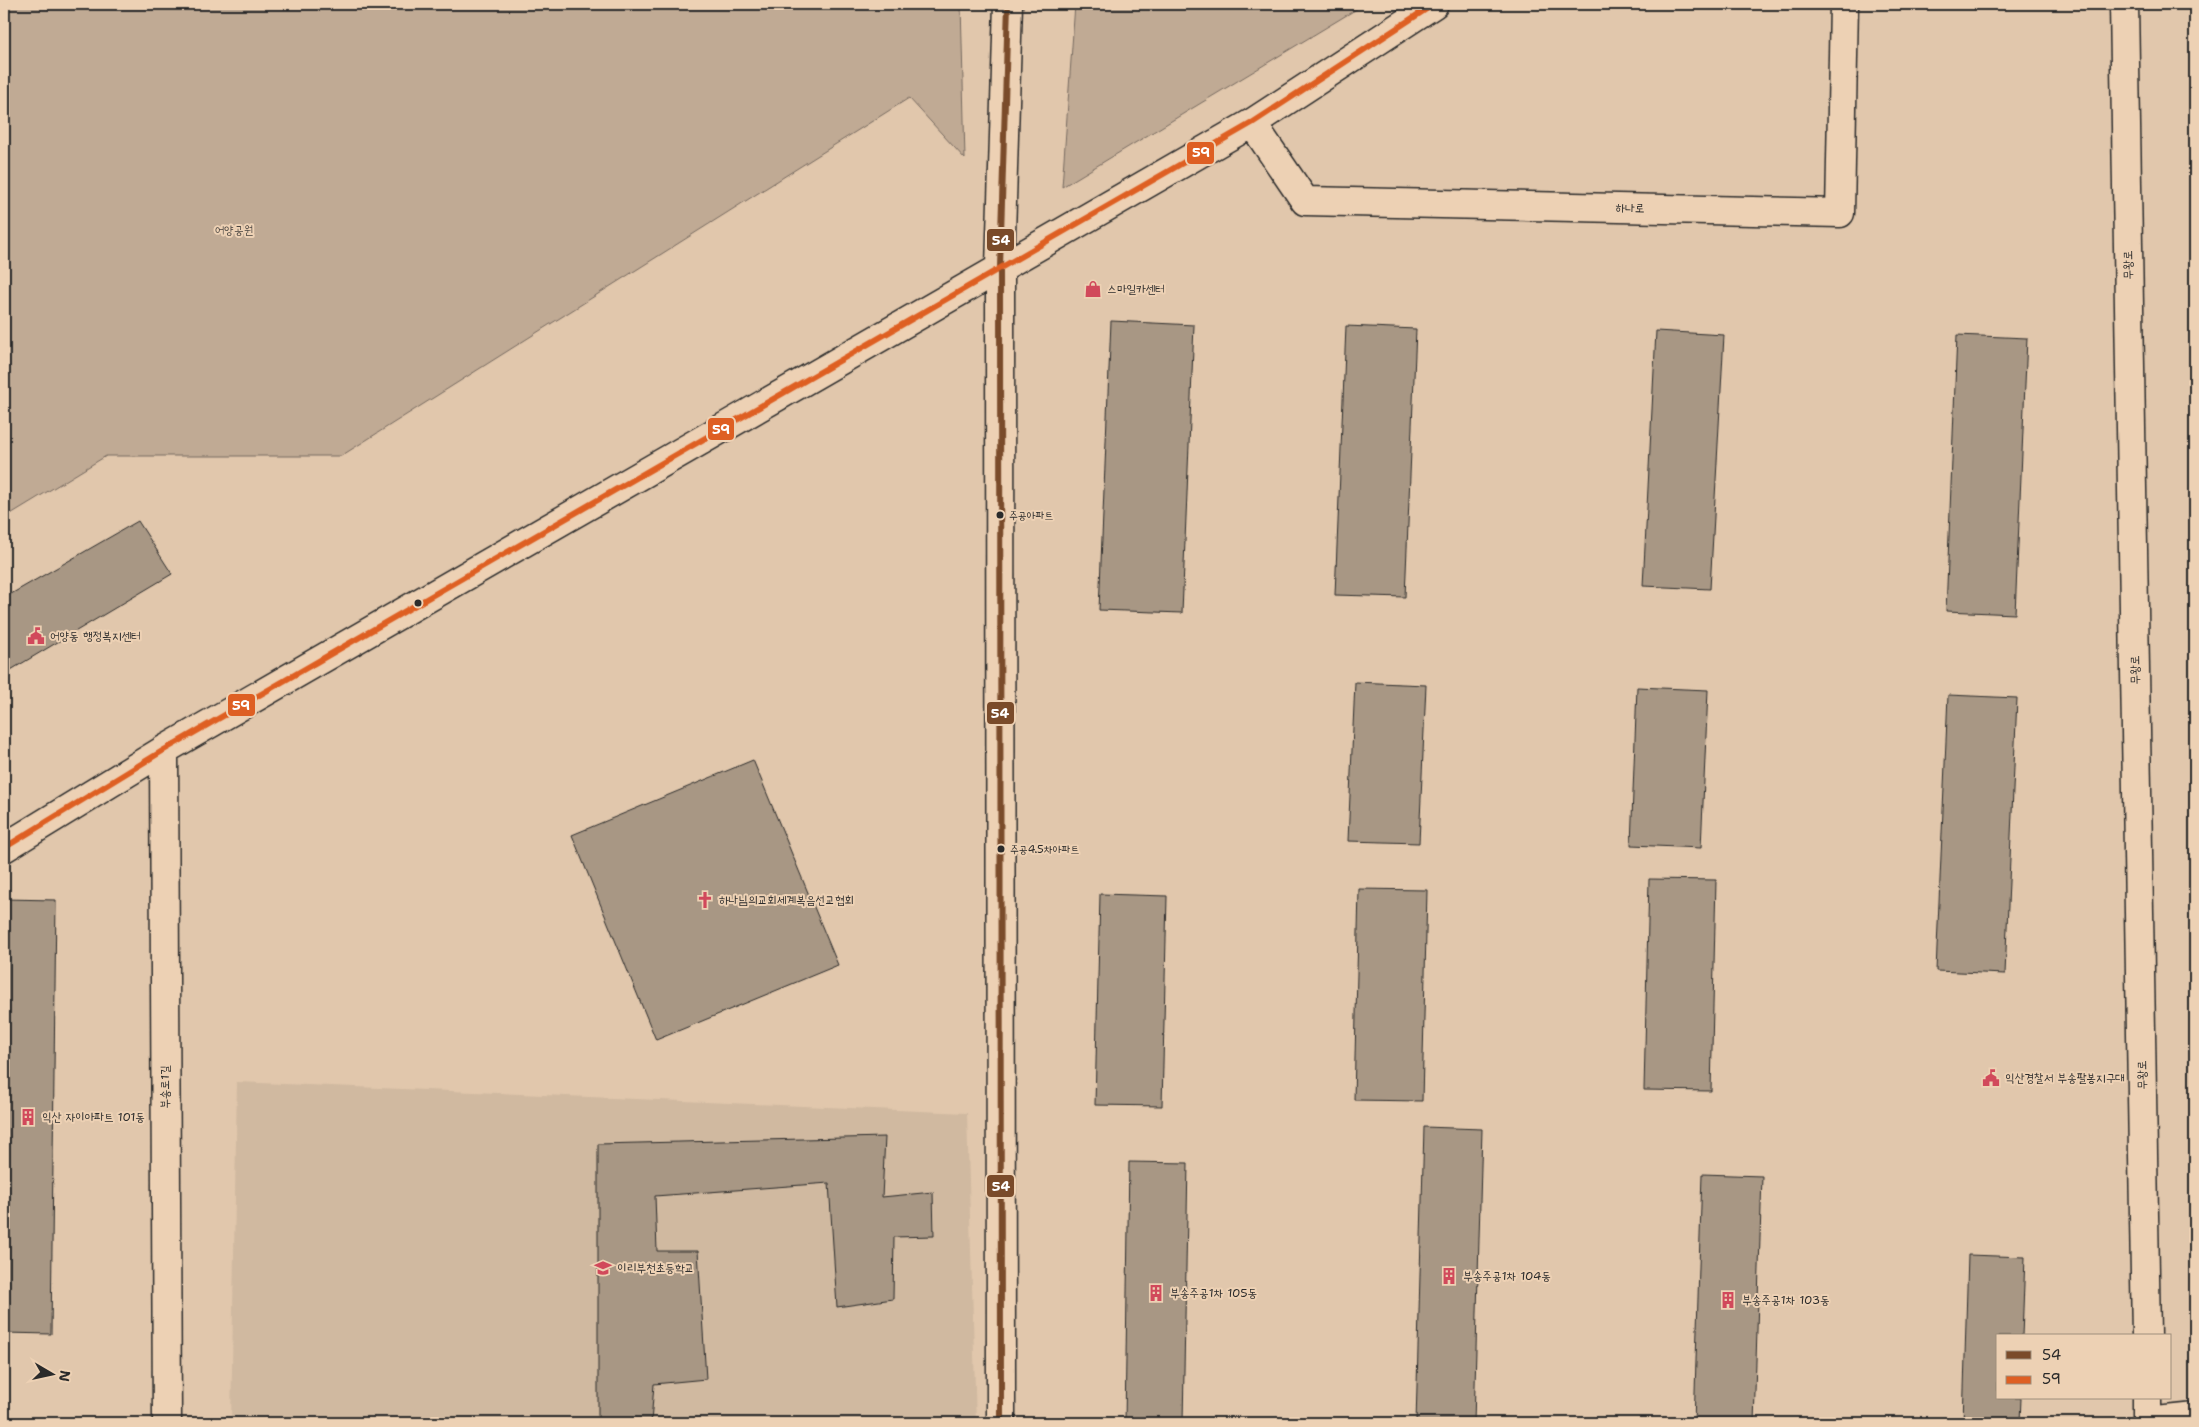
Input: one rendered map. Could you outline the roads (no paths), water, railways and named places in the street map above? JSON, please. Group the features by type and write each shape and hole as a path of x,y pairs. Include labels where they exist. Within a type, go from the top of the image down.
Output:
{"street":[{"path":"1001,1423 1000,266 1008,4"},
{"path":"4,848 164,750 1000,266 1252,123 1434,4"},
{"name":"하나로","path":"1252,123 1305,201 1840,213 1844,4"},
{"name":"무왕로","path":"2124,4 2146,1334"},
{"name":"부송로1길","path":"164,750 166,1423"},
{"path":"2147,1415 2195,1416"}],"place":[{"name":"스마일카센터","path":"1093,289"},
{"name":"주공아파트","path":"1000,515"},
{"name":"어양동 행정복지센터","path":"36,636"},
{"name":"주공4.5차아파트","path":"1001,849"},
{"name":"하나님의교회세계복음선교협회","path":"705,900"},
{"name":"익산경찰서 부송팔봉지구대","path":"1991,1078"},
{"name":"익산 자이아파트 101동","path":"28,1117"},
{"name":"이리부천초등학교","path":"603,1268"},
{"name":"부송주공1차 104동","path":"1449,1276"},
{"name":"부송주공1차 105동","path":"1156,1293"},
{"name":"부송주공1차 103동","path":"1728,1300"}],"park label":[{"name":"어양공원","path":"234,230"}]}
